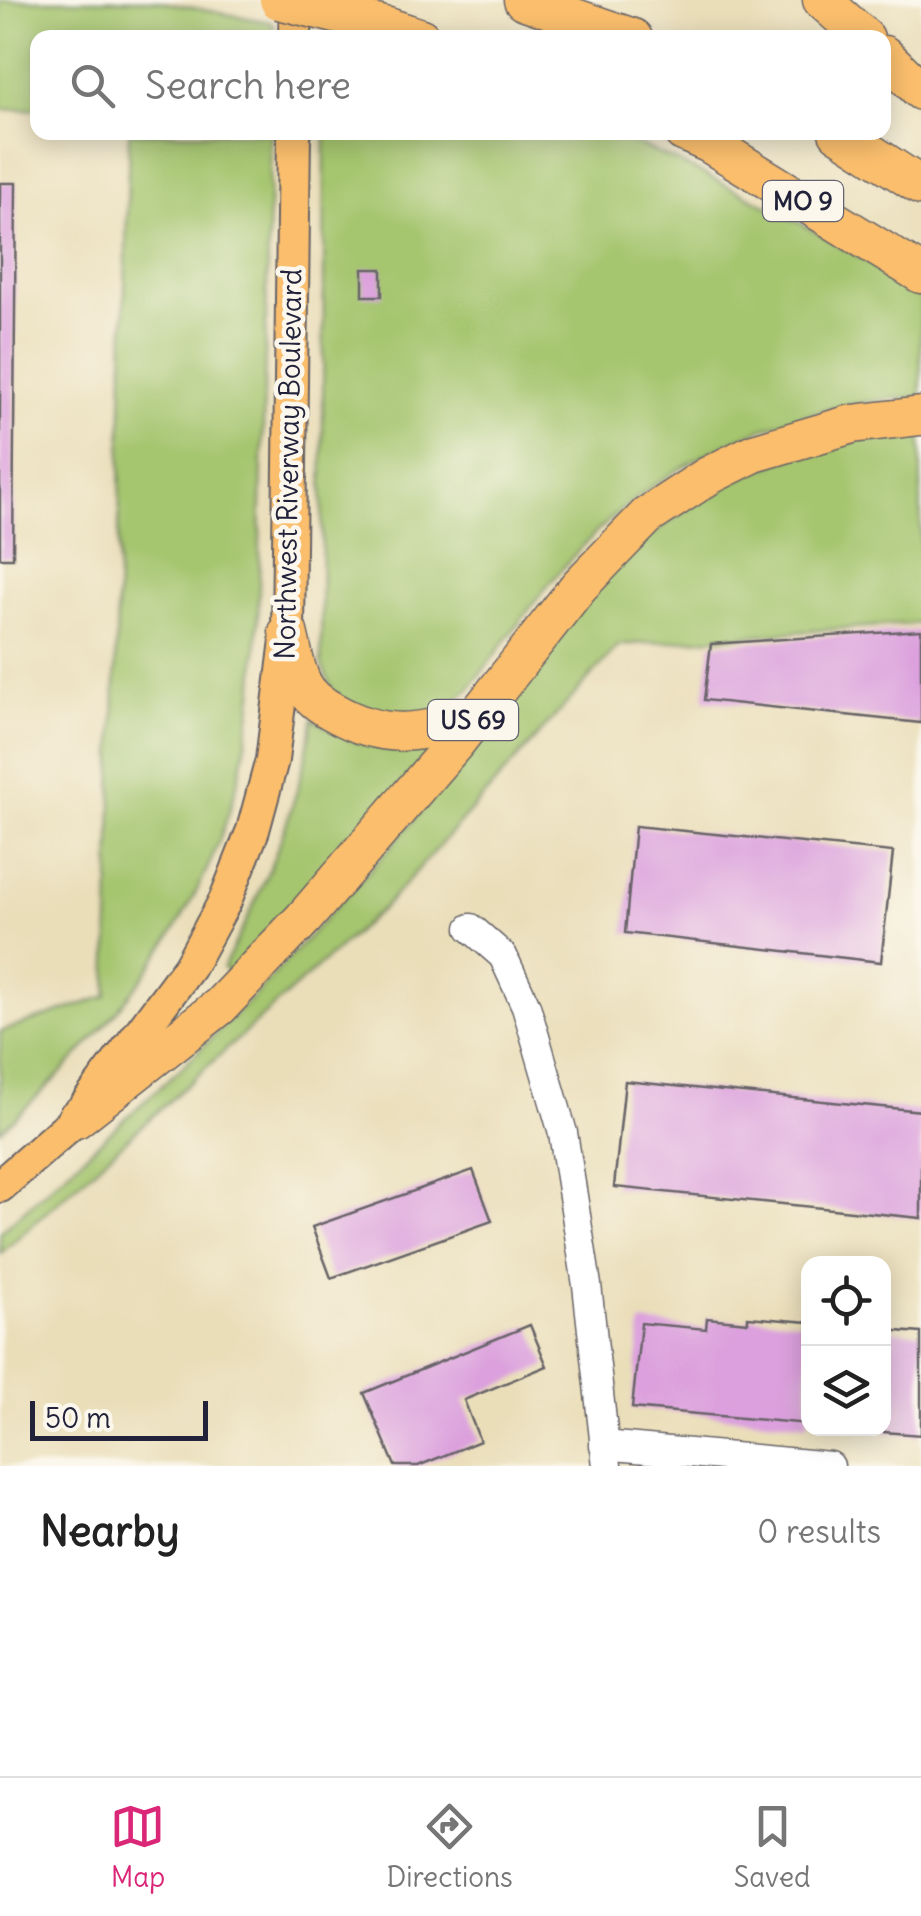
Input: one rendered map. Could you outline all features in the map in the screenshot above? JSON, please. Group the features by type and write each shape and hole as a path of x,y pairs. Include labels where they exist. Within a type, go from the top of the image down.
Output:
{"highway":[{"path":"279,0 397,30"},
{"path":"523,0 610,30"},
{"path":"822,0 856,30"},
{"path":"891,62 921,90"},
{"name":"MO 9","path":"701,140 921,274"},
{"name":"MO 9","path":"850,140 921,186"},
{"name":"US 69","path":"76,1119 220,1006 362,854 579,586 647,516 708,476 754,453 852,424 921,416"},
{"path":"288,632 300,681 323,706 353,723 404,734 476,717"}],"main road":[{"path":"295,30 296,0"},
{"name":"Northwest Riverway Boulevard","path":"0,1186 76,1119 189,967 225,901 253,830 272,760 288,632 294,140"}],"street":[{"path":"471,928 503,956 526,1006 562,1133 583,1252 606,1455 830,1466"}],"green space":[{"path":"0,0 153,0 274,23 274,30 30,30 30,109 0,110"},
{"path":"129,140 271,140 258,613 250,721 235,792 219,842 172,935 110,1019 0,1131 0,1032 107,996"},
{"path":"325,140 627,140 809,228 921,296 921,397 873,401 780,423 735,440 652,487 579,550 469,689 448,707 426,716 372,716 334,693 321,664"},
{"path":"921,430 921,623 619,645 386,905 0,1254 0,1232 179,1070 255,995 386,852 437,793 567,612 603,572 710,491 814,446"},
{"path":"313,719 364,744 391,750 421,749 428,754 339,859 228,972 223,968 266,877 289,815"}],"building":[{"path":"0,183 16,183 13,558 0,558"},
{"path":"363,269 382,269 382,296 363,296"},
{"path":"921,630 921,723 704,700 711,644"},
{"path":"635,826 893,852 881,962 625,933"},
{"path":"625,1081 921,1111 921,1218 614,1187"},
{"path":"473,1170 492,1221 331,1278 312,1227"},
{"path":"748,1317 801,1321 801,1423 632,1408 641,1323 706,1329 707,1318 748,1322"},
{"path":"530,1325 547,1366 464,1400 480,1441 418,1466 395,1466 364,1393"},
{"path":"891,1331 921,1333 921,1435 891,1433"}]}
